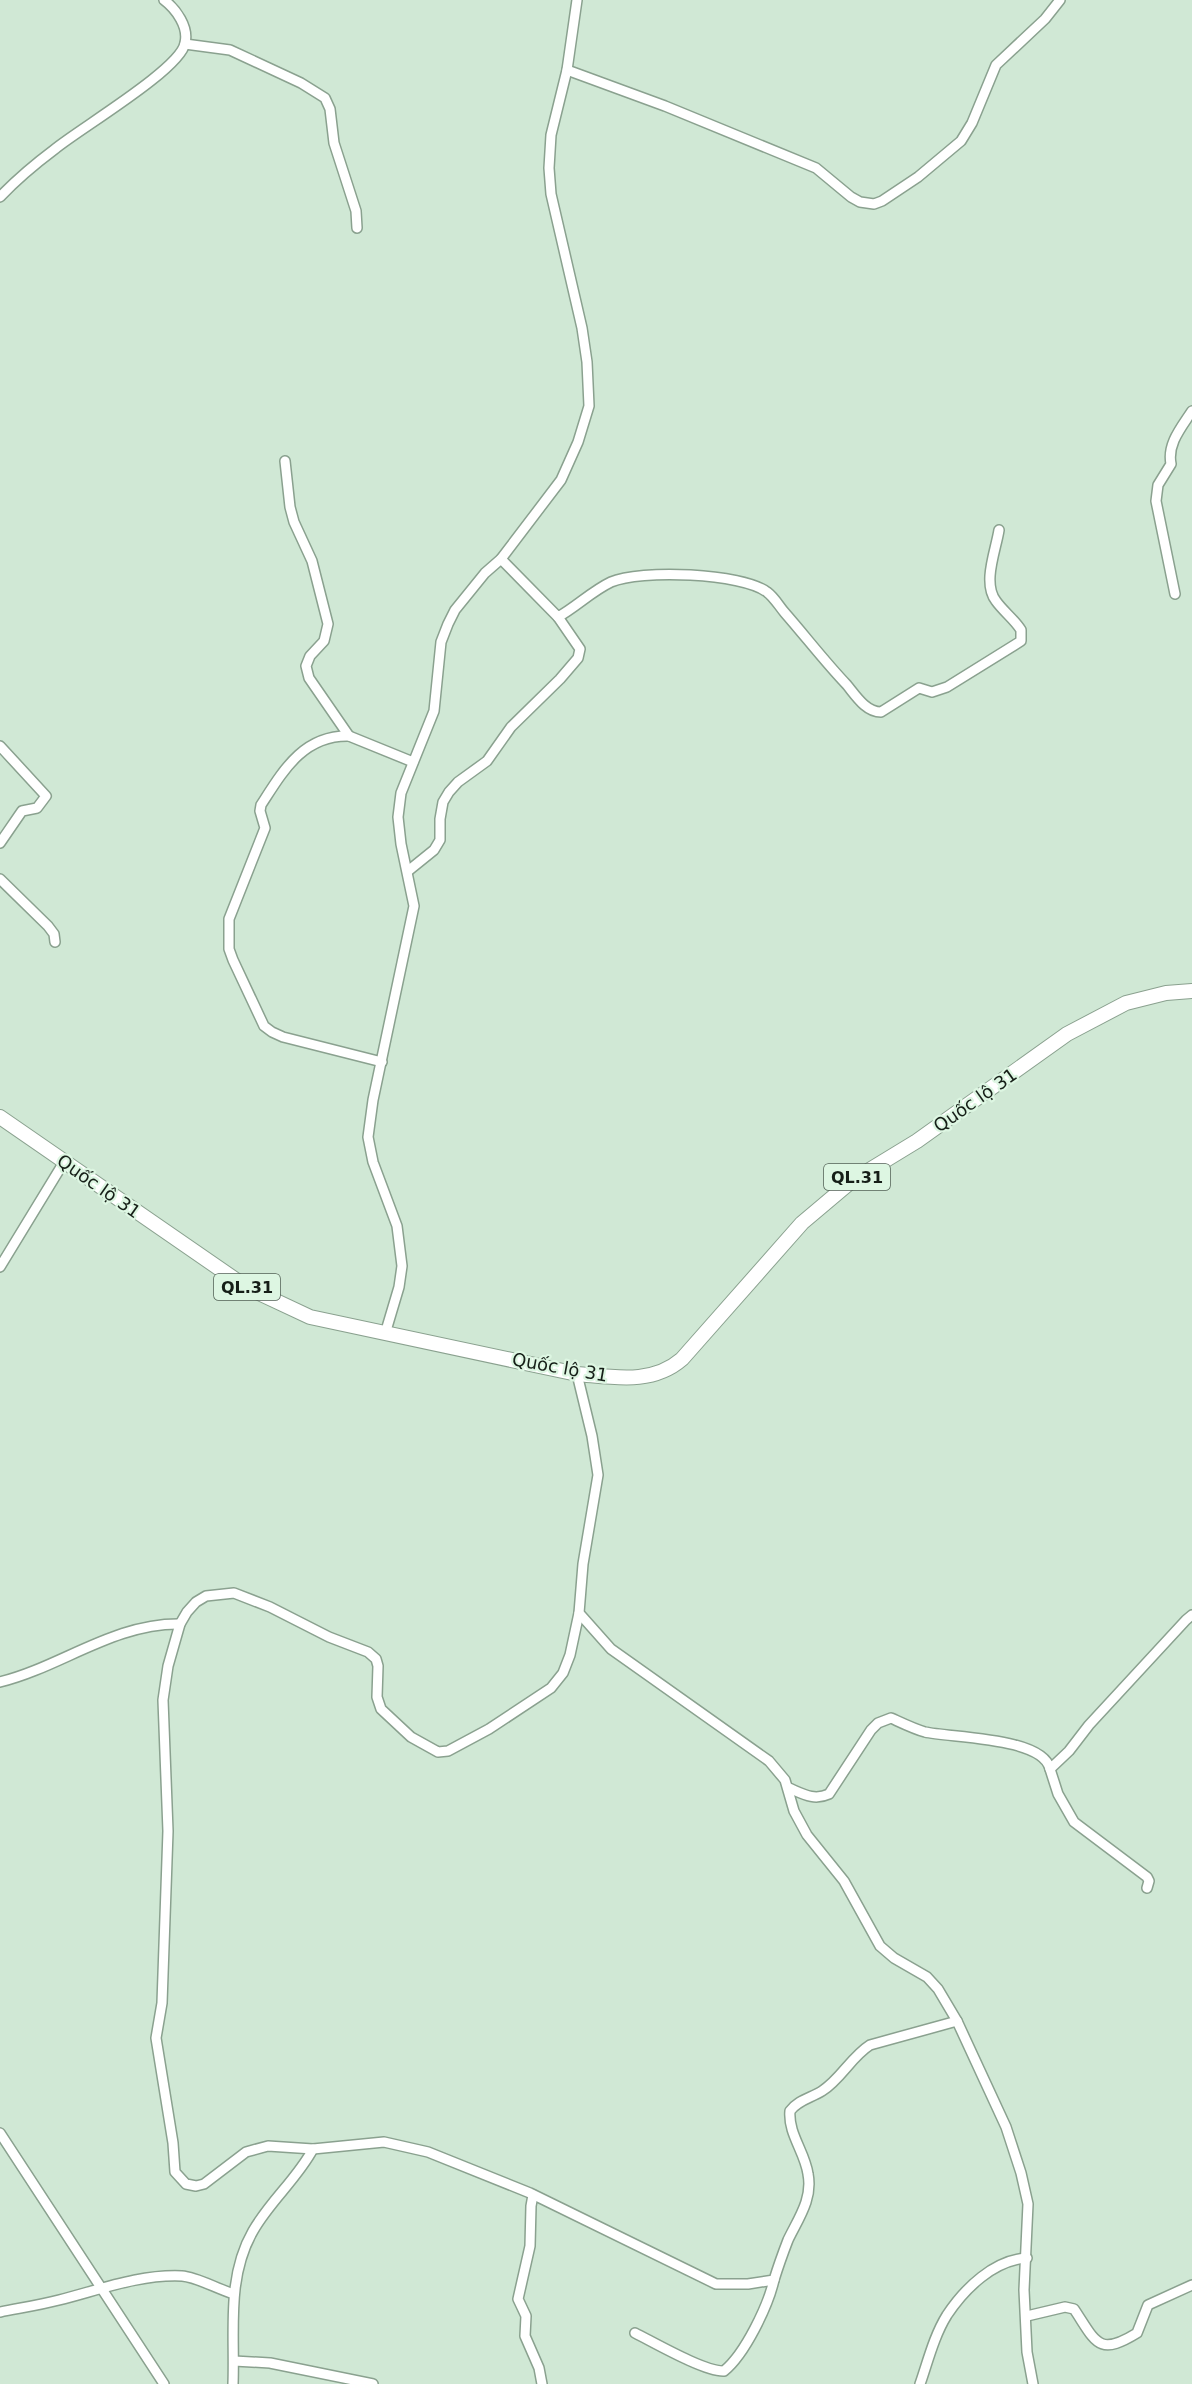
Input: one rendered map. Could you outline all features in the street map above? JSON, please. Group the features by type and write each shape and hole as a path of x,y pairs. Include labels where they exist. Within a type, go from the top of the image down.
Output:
{"highway":[{"name":"Quốc lộ 31","path":"0,1117 246,1287 310,1317 553,1367 577,1374 642,1377 658,1375 672,1368 682,1359 802,1223 853,1180 917,1141 1067,1034 1126,1003 1166,993 1192,991"}],"street":[{"path":"0,197 19,177 56,148 173,62 185,44 184,30 179,17 164,0"},
{"path":"385,1334 399,1287 402,1266 397,1226 374,1162 368,1137 414,906 401,844 399,804 434,711 443,633 455,610 501,558 561,480 578,442 589,406 587,362 582,328 549,181 551,135 567,70 577,0"},
{"path":"567,70 665,106 801,161 825,173 851,197 860,202 874,204 918,177 961,141 972,123 996,65 1045,19 1060,0"},
{"path":"185,44 230,50 300,83 325,98 330,109 334,143 356,211 357,228"},
{"path":"1175,594 1156,501 1158,485 1171,464 1169,454 1174,440 1192,411"},
{"path":"285,461 290,507 294,522 312,561 328,624 324,641 310,656 306,666 309,678 349,736"},
{"path":"558,617 610,582 626,578 648,575 736,579 767,592 829,667 870,710 881,712 919,688 932,692 947,687 1021,641 1021,630 995,600 990,590 999,530"},
{"path":"408,871 434,850 440,840 443,802 449,792 458,782 487,761 511,726 560,679 578,658 580,649 558,617 501,558"},
{"path":"382,1062 283,1038 264,1026 229,949 228,929 232,908 265,828 260,810 261,805 299,752 339,736 349,736 413,762"},
{"path":"0,746 46,796 37,808 22,811 0,843"},
{"path":"0,879 48,926 54,934 55,942"},
{"path":"0,1267 64,1162"},
{"path":"577,1374 592,1436 598,1475 583,1564 579,1613 570,1655 563,1673 551,1688 489,1729 448,1750 438,1752 411,1737 381,1708 377,1697 378,1666 376,1659 368,1652 329,1637 270,1607 234,1593 206,1596 196,1602 180,1624 166,1675 163,1700 168,1831 162,2003 156,2038 173,2143 175,2172 186,2184 196,2186 204,2184 246,2152 268,2146 313,2149 384,2142 428,2152 533,2195 716,2284 748,2284 774,2280"},
{"path":"579,1613 611,1649 769,1761 781,1774 789,1788 794,1811 807,1835 844,1881 880,1946 894,1958 927,1977 938,1989 957,2021 1006,2127 1028,2204 1024,2290 1027,2352 1033,2384"},
{"path":"1050,1769 1192,1615"},
{"path":"0,1682 135,1630 164,1624 180,1624"},
{"path":"789,1788 809,1797 818,1798 829,1794 871,1730 878,1723 891,1718 924,1732 999,1741 1042,1756 1048,1761 1058,1794 1074,1822 1116,1856 1147,1877 1148,1888"},
{"path":"635,2333 699,2364 718,2372 724,2371 746,2343 771,2292 788,2241 804,2208 809,2190 808,2172 791,2128 790,2111 795,2104 832,2084 860,2052 870,2045 957,2021"},
{"path":"0,2133 164,2384"},
{"path":"233,2384 232,2313 242,2254 254,2229 305,2164 313,2149"},
{"path":"533,2195 530,2246 518,2299 526,2316 525,2336 542,2384"},
{"path":"920,2384 939,2333 956,2304 975,2283 1001,2263 1014,2258 1027,2258"},
{"path":"0,2303 5,2311 124,2283 181,2276 192,2277 217,2290 234,2294"},
{"path":"1027,2316 1070,2307 1074,2309 1096,2340 1109,2346 1137,2333 1148,2305 1192,2285"},
{"path":"234,2361 270,2363 373,2384"}]}
